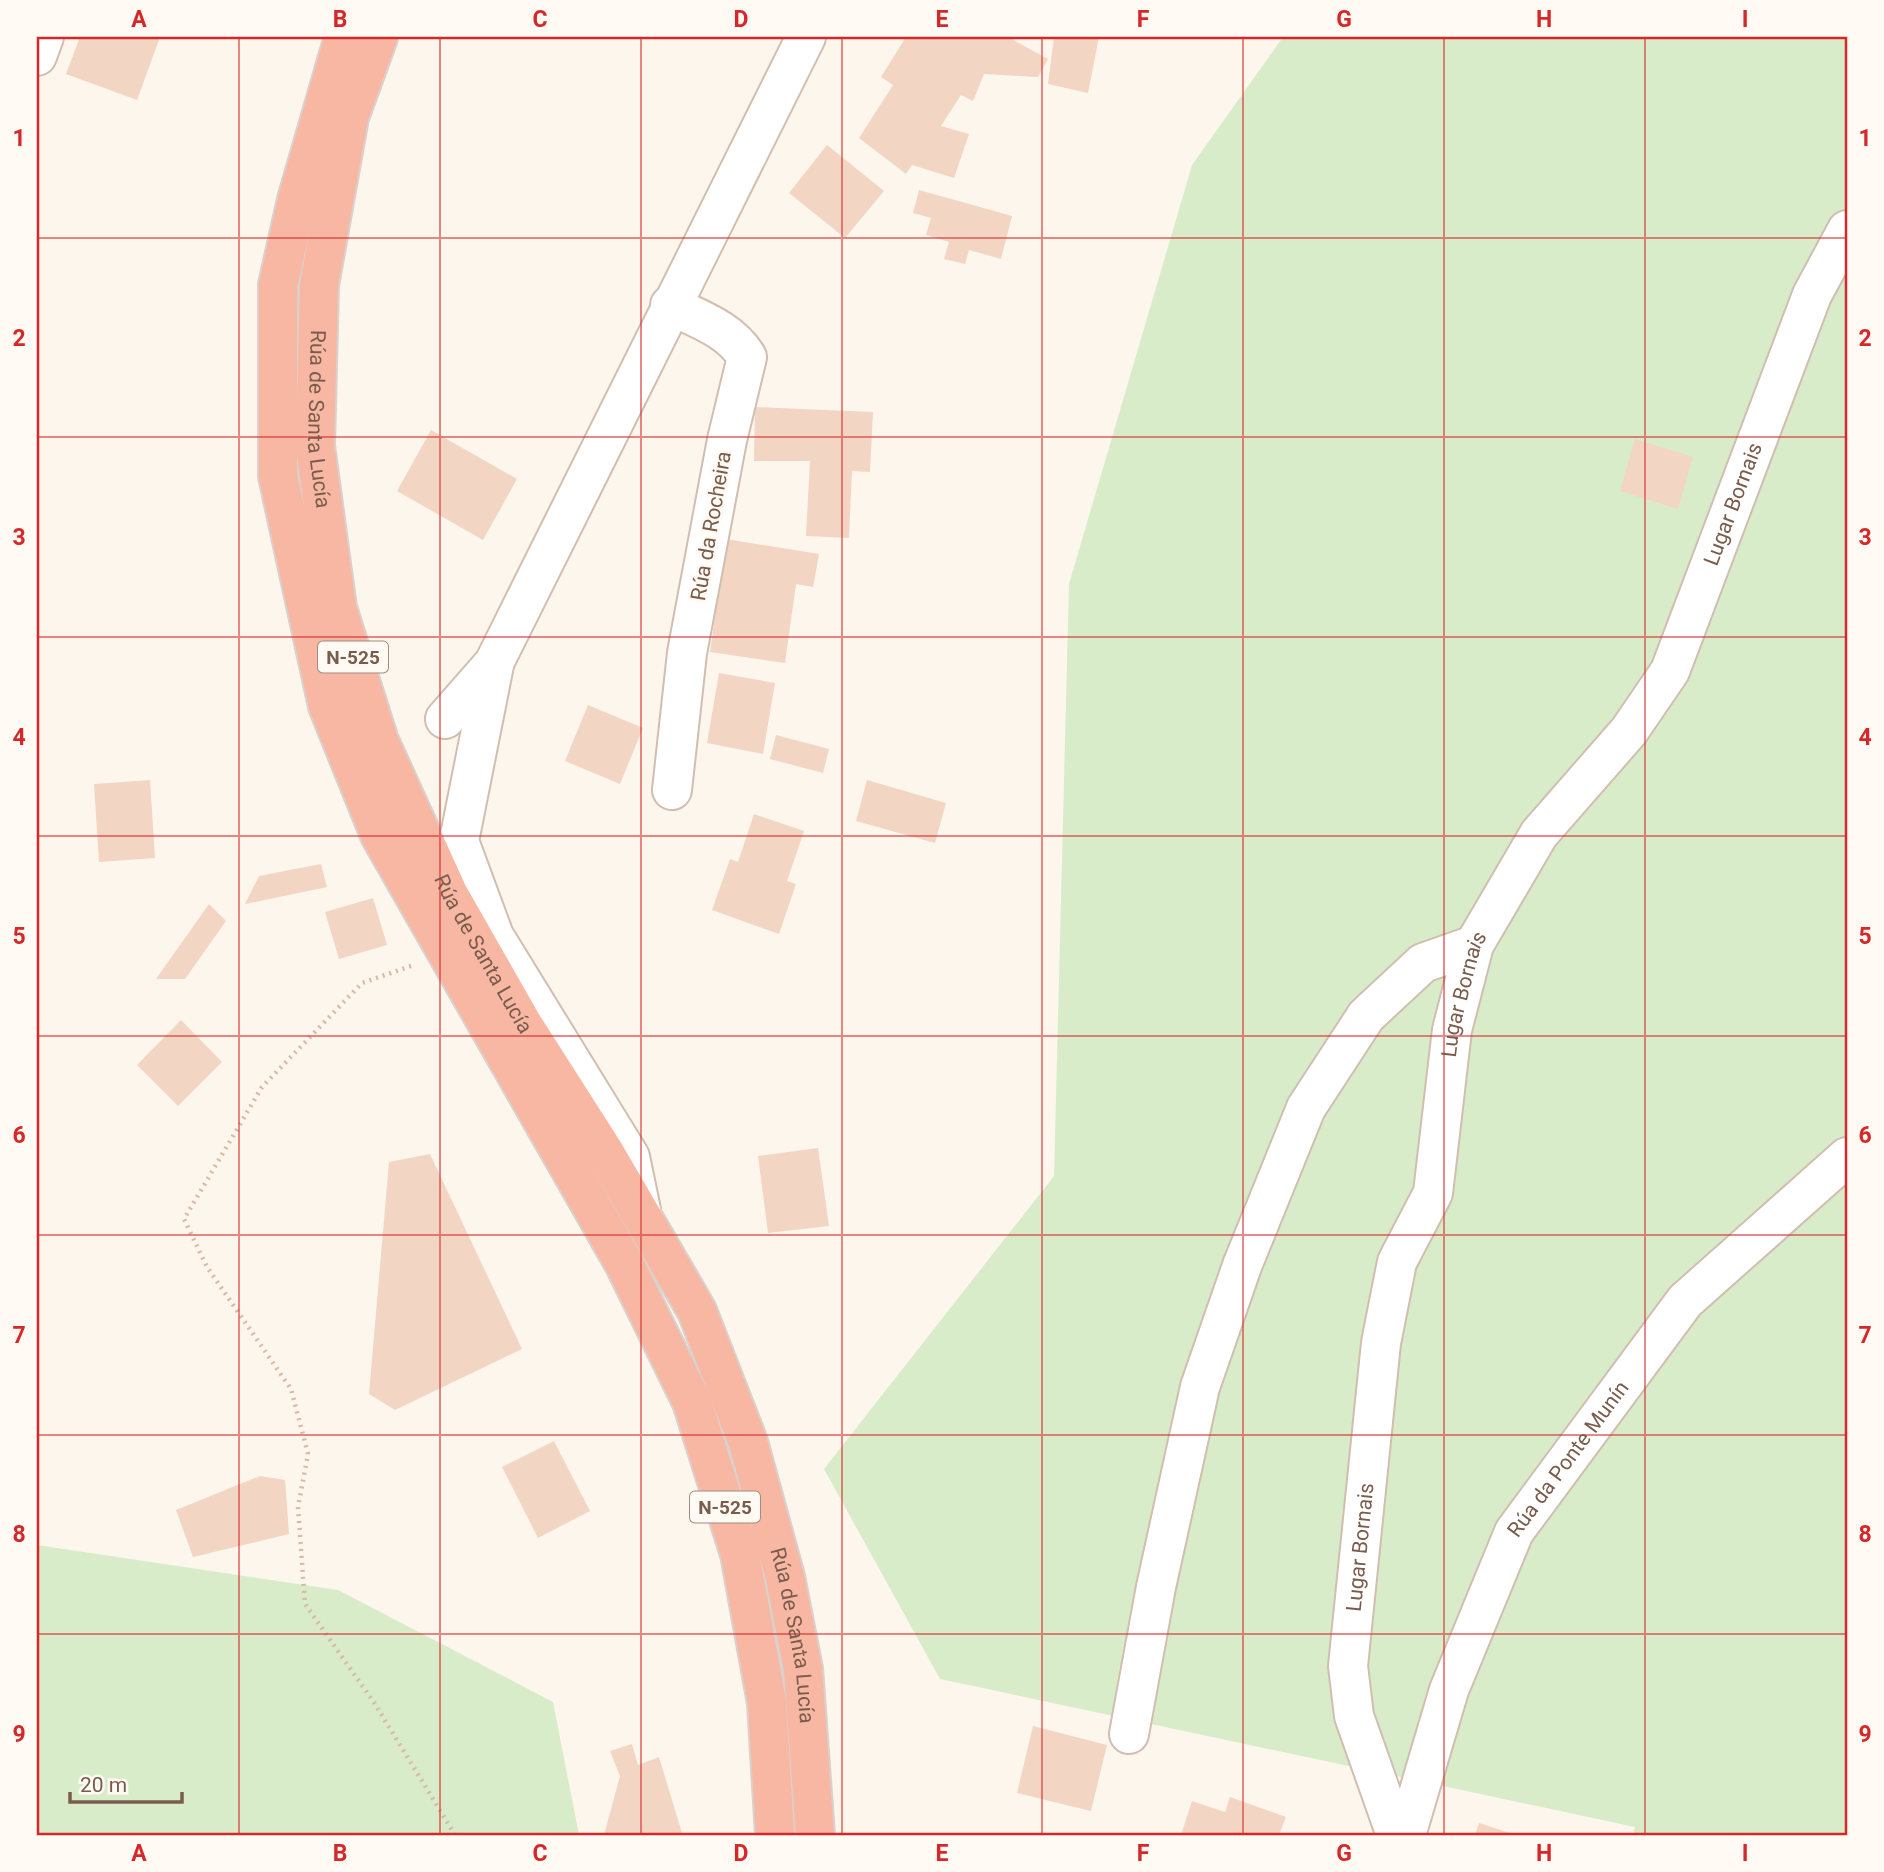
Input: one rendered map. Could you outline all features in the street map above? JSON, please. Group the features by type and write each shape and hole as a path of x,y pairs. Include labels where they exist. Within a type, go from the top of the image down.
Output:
{"highway":[{"name":"Rúa de Santa Lucía","path":"344,37 297,200 278,285 278,476 328,706 380,835 445,954 624,1263 692,1402 740,1553 767,1703 775,1835"},
{"name":"Rúa de Santa Lucía","path":"378,37 349,117 318,285 315,446 337,608 379,741 449,895 522,1023 642,1217 696,1311 748,1443 785,1577 803,1669 815,1835"}],"street":[{"path":"37,56 44,37"},
{"path":"445,719 494,663 670,305 806,37"},
{"name":"Lugar Bornais","path":"1396,1835 1354,1716 1348,1666 1381,1343 1397,1262 1433,1193 1452,1030 1474,945 1539,834 1629,731 1670,671 1812,295 1847,230"},
{"name":"Rúa da Rocheira","path":"670,305 718,328 739,344 747,357 727,440 687,653 672,790"},
{"path":"494,663 459,841 495,936 630,1157 642,1217"},
{"path":"1129,1734 1156,1587 1200,1387 1242,1266 1306,1108 1366,1016 1423,963 1474,945"},
{"name":"Rúa da Ponte Munín","path":"1406,1835 1449,1690 1514,1532 1685,1301 1847,1157"}],"path":[{"path":"445,954 362,983 262,1087 184,1219 207,1268 291,1389 309,1454 298,1507 305,1604 375,1704 455,1835"}],"green space":[{"path":"1283,37 1847,37 1847,1835 1633,1835 1635,1827 940,1679 824,1469 1054,1176 1069,584 1192,165"},
{"path":"37,1545 338,1590 553,1702 579,1835 37,1835"}],"building":[{"path":"80,37 160,37 137,100 66,74"},
{"path":"906,37 1008,37 1048,59 1038,77 984,74 973,101 961,95 941,126 969,134 954,178 912,165 906,174 859,138 893,85 881,77"},
{"path":"1054,37 1099,37 1088,93 1048,84"},
{"path":"827,145 884,191 845,238 789,193"},
{"path":"919,190 1012,216 1001,259 969,250 965,264 944,259 949,242 926,235 931,218 913,213"},
{"path":"755,407 873,412 870,472 852,471 849,538 806,536 810,461 754,461"},
{"path":"431,430 517,479 483,540 397,491"},
{"path":"1635,439 1693,457 1678,509 1620,491"},
{"path":"726,539 819,554 813,587 796,584 785,663 710,652"},
{"path":"719,673 775,683 763,754 707,743"},
{"path":"588,705 643,728 620,784 565,761"},
{"path":"776,735 829,749 823,773 770,759"},
{"path":"150,780 155,858 99,862 94,784"},
{"path":"867,780 946,803 935,843 856,821"},
{"path":"754,814 804,831 787,881 796,884 779,934 712,910 730,859 738,862"},
{"path":"321,864 327,887 245,904 259,876"},
{"path":"373,898 387,945 339,959 325,912"},
{"path":"209,904 226,921 185,979 156,979"},
{"path":"181,1020 222,1062 178,1106 137,1065"},
{"path":"818,1148 829,1226 768,1233 758,1156"},
{"path":"430,1154 522,1349 395,1410 369,1394 389,1162"},
{"path":"554,1441 590,1511 538,1538 502,1467"},
{"path":"260,1476 285,1480 289,1534 193,1557 176,1510"},
{"path":"1033,1726 1107,1745 1091,1811 1017,1793"},
{"path":"632,1744 638,1765 659,1757 682,1833 604,1835 620,1776 610,1751"},
{"path":"1230,1797 1286,1817 1279,1835 1181,1835 1192,1801 1225,1812"},
{"path":"1479,1823 1516,1835 1475,1835"}]}
